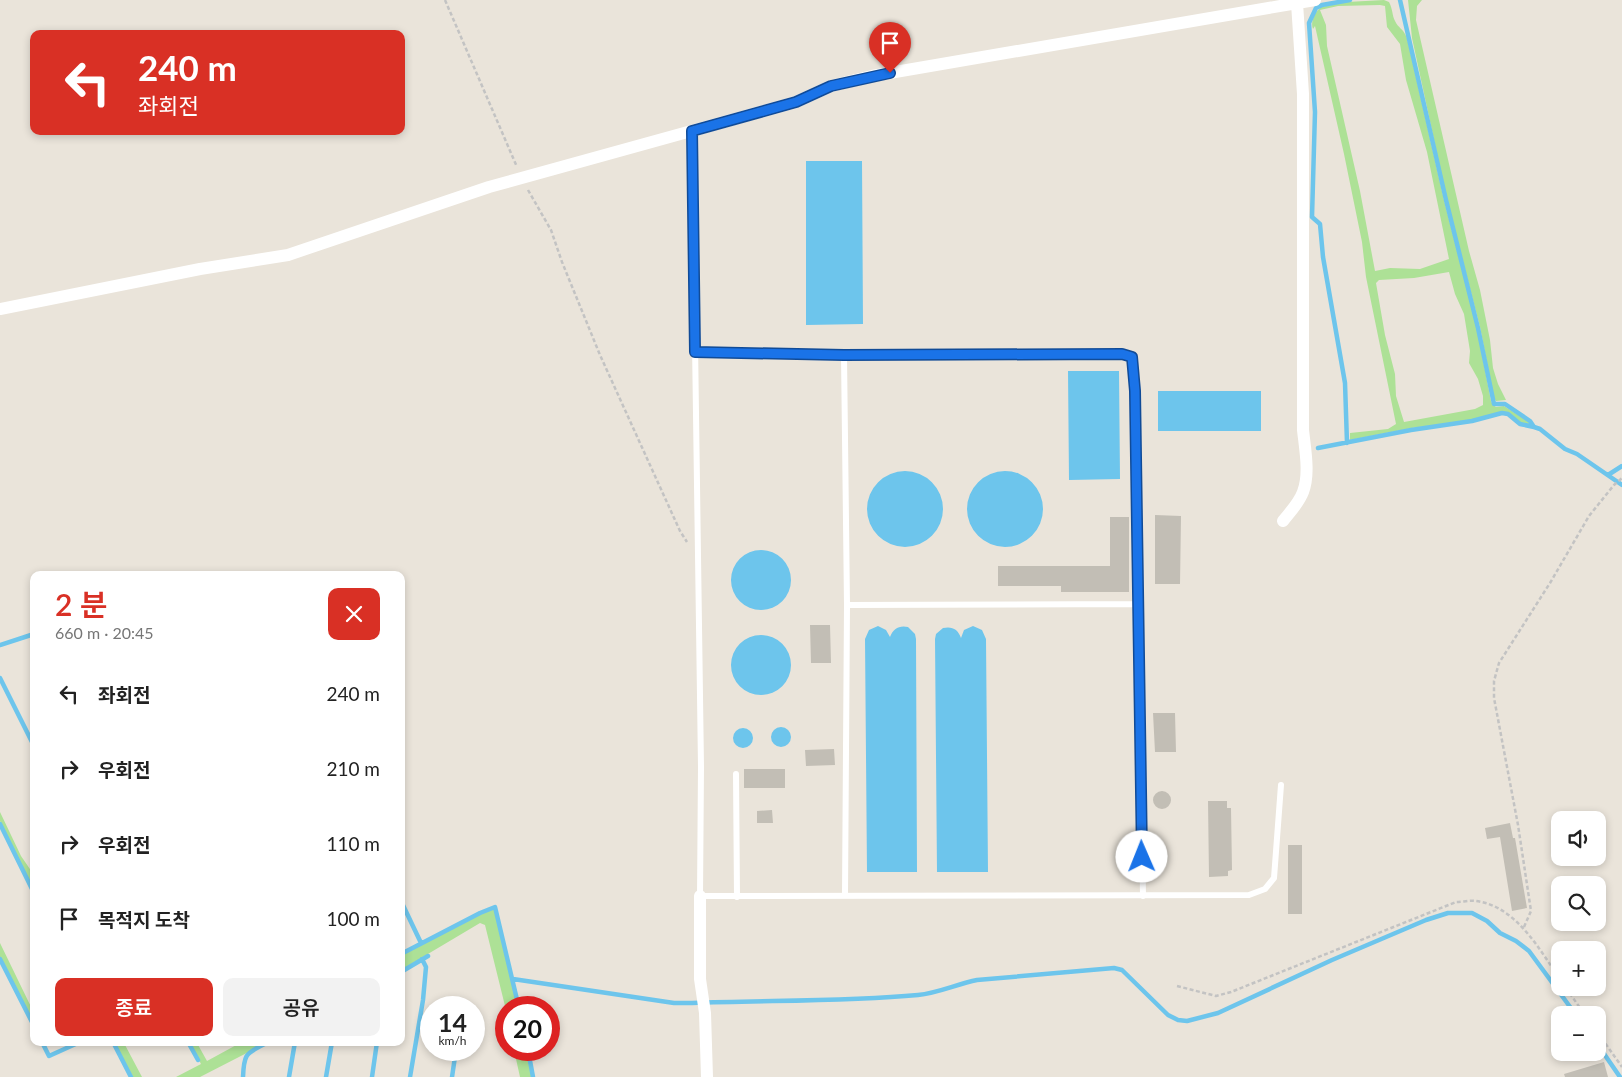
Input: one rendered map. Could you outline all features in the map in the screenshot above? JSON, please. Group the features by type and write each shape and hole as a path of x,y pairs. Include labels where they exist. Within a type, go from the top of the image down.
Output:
{"street":[{"path":"0,309 288,255 489,186 796,102 831,86 872,76 1315,0"},
{"path":"1283,521 1295,507 1304,492 1306,471 1303,430 1303,94 1297,3"},
{"path":"700,896 700,979 705,1012 707,1077"}],"lane":[{"path":"692,131 701,767 700,896 1249,895 1265,889 1274,878 1281,785"},
{"path":"695,352 844,355 1122,354 1132,357 1135,391 1143,896"},
{"path":"844,355 847,605 845,895"},
{"path":"847,605 1137,604"},
{"path":"736,774 737,897"}],"path":[{"path":"445,0 521,178 551,230 600,355 680,531 698,560"},
{"path":"1524,928 1531,911 1518,825 1494,698 1494,681 1499,663 1550,583 1589,516 1622,478"},
{"path":"1177,986 1216,996 1231,992 1456,902 1475,901 1495,906 1524,928 1551,966"},
{"path":"1606,1044 1622,1067"}],"green space":[{"path":"1384,0 1389,2 1395,21 1407,38 1444,200 1477,329 1491,401 1496,407 1504,406 1529,422 1532,426 1524,425 1510,414 1502,412 1472,420 1412,428 1350,440 1350,433 1388,429 1396,424 1366,277 1362,242 1344,154 1315,26 1313,29 1312,26 1314,17 1321,7 1347,2","holes":["1338,6 1385,6 1387,27 1400,44 1406,80 1427,152 1449,259 1420,269 1390,268 1375,271 1360,191 1327,46 1326,25 1320,10","1449,272 1455,294 1464,314 1470,351 1469,363 1478,379 1483,396 1483,405 1475,409 1404,422 1396,396 1395,374 1385,335 1376,283 1379,280 1414,278"]},
{"path":"1408,0 1422,0 1417,6 1416,20 1469,251 1480,290 1490,340 1493,368 1506,400 1496,401 1494,398 1480,327 1447,200 1412,38"},
{"path":"0,812 21,856 30,869 30,883 0,821"},
{"path":"494,909 515,996 503,996 485,925 480,923 405,968 405,953 480,914"},
{"path":"0,943 30,1005 30,1016 0,957"},
{"path":"116,1046 126,1046 142,1077 133,1077"},
{"path":"192,1046 199,1046 207,1061 234,1046 260,1046 200,1077 176,1077 201,1064"},
{"path":"516,1061 528,1061 532,1077 520,1077"}],"water":[{"path":"806,161 862,161 863,324 806,325"},
{"path":"1068,371 1119,371 1120,479 1069,480"},
{"path":"1158,391 1261,391 1261,431 1158,431"},
{"path":"905,471 920,474 932,482 940,494 943,509 940,524 932,536 920,544 905,547 890,544 878,536 870,524 867,509 870,494 878,482 890,474"},
{"path":"1005,471 1020,474 1032,482 1040,494 1043,509 1040,524 1032,536 1020,544 1005,547 990,544 978,536 970,524 967,509 970,494 978,482 990,474"},
{"path":"755,550 767,550 783,558 789,568 791,580 789,592 783,602 767,610 755,610 739,602 731,586 731,574 739,558"},
{"path":"878,626 886,630 890,637 897,628 908,627 915,634 916,639 917,872 867,872 865,639 869,630"},
{"path":"973,626 982,630 986,639 988,872 937,872 935,639 936,634 943,628 949,627 954,629 961,638 964,630"},
{"path":"755,635 767,635 783,643 789,653 791,665 789,677 783,687 767,695 755,695 739,687 731,671 731,659 739,643"},
{"path":"781,727 788,730 791,737 788,744 781,747 774,744 771,737 774,730"},
{"path":"743,728 750,731 753,738 750,745 743,748 736,745 733,738 736,731"}],"building":[{"path":"1155,515 1181,516 1180,584 1155,584"},
{"path":"1110,517 1129,517 1129,592 1061,592 1061,586 998,586 998,566 1110,566"},
{"path":"810,625 830,625 831,663 811,663"},
{"path":"1153,713 1175,713 1176,752 1155,752"},
{"path":"834,749 835,765 806,766 805,750"},
{"path":"744,769 785,769 785,788 744,788"},
{"path":"1162,791 1168,794 1171,800 1168,806 1162,809 1156,806 1153,800 1156,794"},
{"path":"1208,801 1227,801 1227,808 1231,808 1232,870 1228,871 1228,876 1209,877"},
{"path":"772,810 773,823 757,823 757,811"},
{"path":"1510,823 1513,838 1515,838 1527,908 1512,911 1500,837 1487,839 1485,828"},
{"path":"1288,845 1302,845 1302,914 1288,914"},
{"path":"1604,1062 1608,1077 1565,1077 1564,1074"}],"waterway":[{"path":"1347,443 1345,383 1323,257 1320,224 1312,217 1315,112 1309,23 1316,8 1322,5 1350,0"},
{"path":"1400,0 1446,200 1478,328 1494,404 1505,404 1565,449 1577,454 1622,485"},
{"path":"1318,448 1411,430 1472,421 1502,413 1508,414 1520,424 1534,427"},
{"path":"1608,475 1622,466"},
{"path":"0,645 30,635"},
{"path":"0,678 30,738"},
{"path":"0,824 30,885"},
{"path":"405,952 495,907 516,996"},
{"path":"405,909 421,943"},
{"path":"513,979 674,1003 692,1003 833,1000 918,995 977,980 1114,968 1122,970 1168,1015 1178,1020 1187,1021 1218,1013 1332,960 1426,920 1448,913 1472,913 1487,921 1500,933 1516,941 1529,951 1569,1006"},
{"path":"405,970 428,956"},
{"path":"0,959 30,1018"},
{"path":"410,1077 423,1000 426,967 422,959"},
{"path":"44,1046 49,1056 71,1046"},
{"path":"115,1046 131,1077"},
{"path":"190,1046 198,1060"},
{"path":"243,1077 244,1062 248,1054 261,1046"},
{"path":"289,1077 294,1046"},
{"path":"326,1077 331,1046"},
{"path":"372,1077 376,1046"},
{"path":"1606,1057 1620,1077"},
{"path":"452,1077 454,1061"},
{"path":"530,1061 533,1077"}],"route":[{"path":"890,73 831,86 796,102 692,131 695,352 844,355 1122,354 1132,357 1135,391 1142,857"}]}
